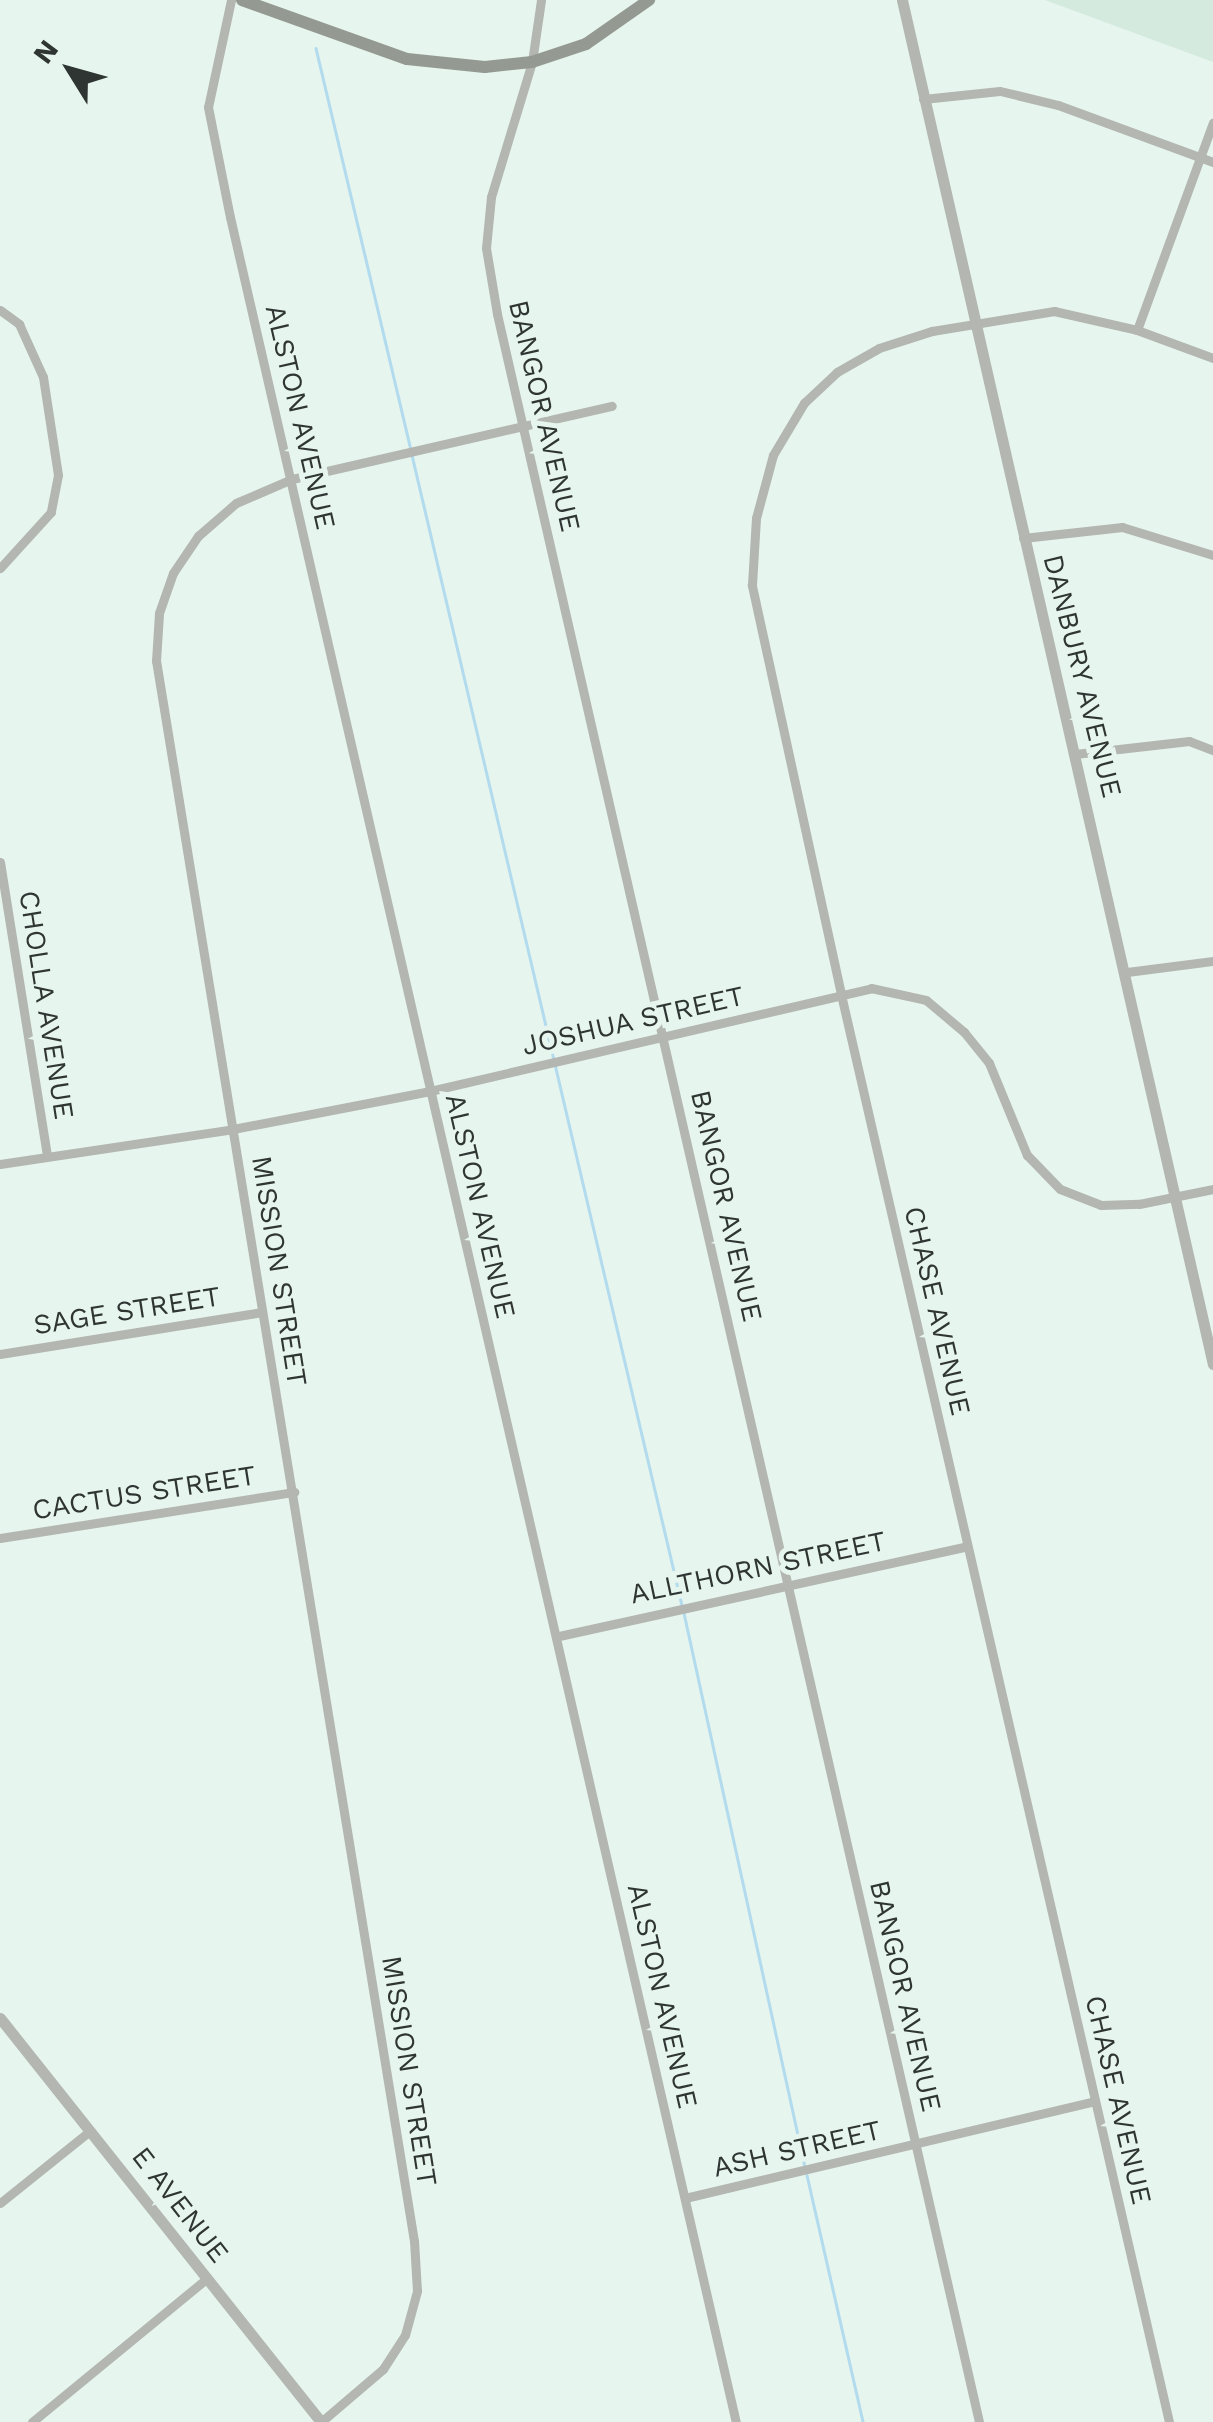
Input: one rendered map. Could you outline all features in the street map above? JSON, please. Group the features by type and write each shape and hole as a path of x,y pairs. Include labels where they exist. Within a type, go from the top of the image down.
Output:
{"main road":[{"path":"242,0 430,65 485,67 532,62 586,44 648,0"}],"street":[{"name":"ALSTON AVENUE","path":"231,0 208,108 736,2422"},
{"name":"BANGOR AVENUE","path":"541,0 532,62 491,197 486,248 524,430 979,2422"},
{"name":"DANBURY AVENUE","path":"902,0 1023,538 1127,972 1172,1196 1213,1364"},
{"path":"923,99 1000,91 1058,105 1213,162"},
{"path":"1137,330 1213,122"},
{"path":"0,310 19,324 43,377 58,475 51,512 29,541 0,568"},
{"name":"CHASE AVENUE","path":"1169,2422 841,994 752,585 756,518 774,455 804,402 837,372 879,348 976,323 1054,311 1137,330 1213,358"},
{"name":"MISSION STREET","path":"321,2422 383,2369 405,2334 417,2290 414,2240 156,661 159,613 173,573 198,536 236,503 292,479 524,430 612,406"},
{"path":"1023,538 1122,528 1213,555"},
{"path":"1076,754 1188,741 1213,750"},
{"name":"CHOLLA AVENUE","path":"0,862 47,1156"},
{"path":"1127,972 1213,961"},
{"name":"JOSHUA STREET","path":"0,1164 233,1129 430,1091 872,988 902,992 948,1014 989,1064 1026,1155 1060,1189 1101,1206 1139,1204 1213,1189"},
{"name":"SAGE STREET","path":"0,1354 261,1312"},
{"name":"CACTUS STREET","path":"0,1538 294,1492"},
{"name":"ALLTHORN STREET","path":"558,1636 968,1546"},
{"name":"E AVENUE","path":"0,2018 321,2422"},
{"name":"ASH STREET","path":"685,2198 1095,2102"},
{"path":"0,2203 90,2130"},
{"path":"32,2422 206,2278"}],"shaded area":[{"path":"1045,0 1213,0 1213,62"}],"waterway":[{"path":"316,48 410,447"},
{"path":"412,455 682,1605"},
{"path":"684,1613 805,2167"},
{"path":"807,2175 863,2422"}]}
